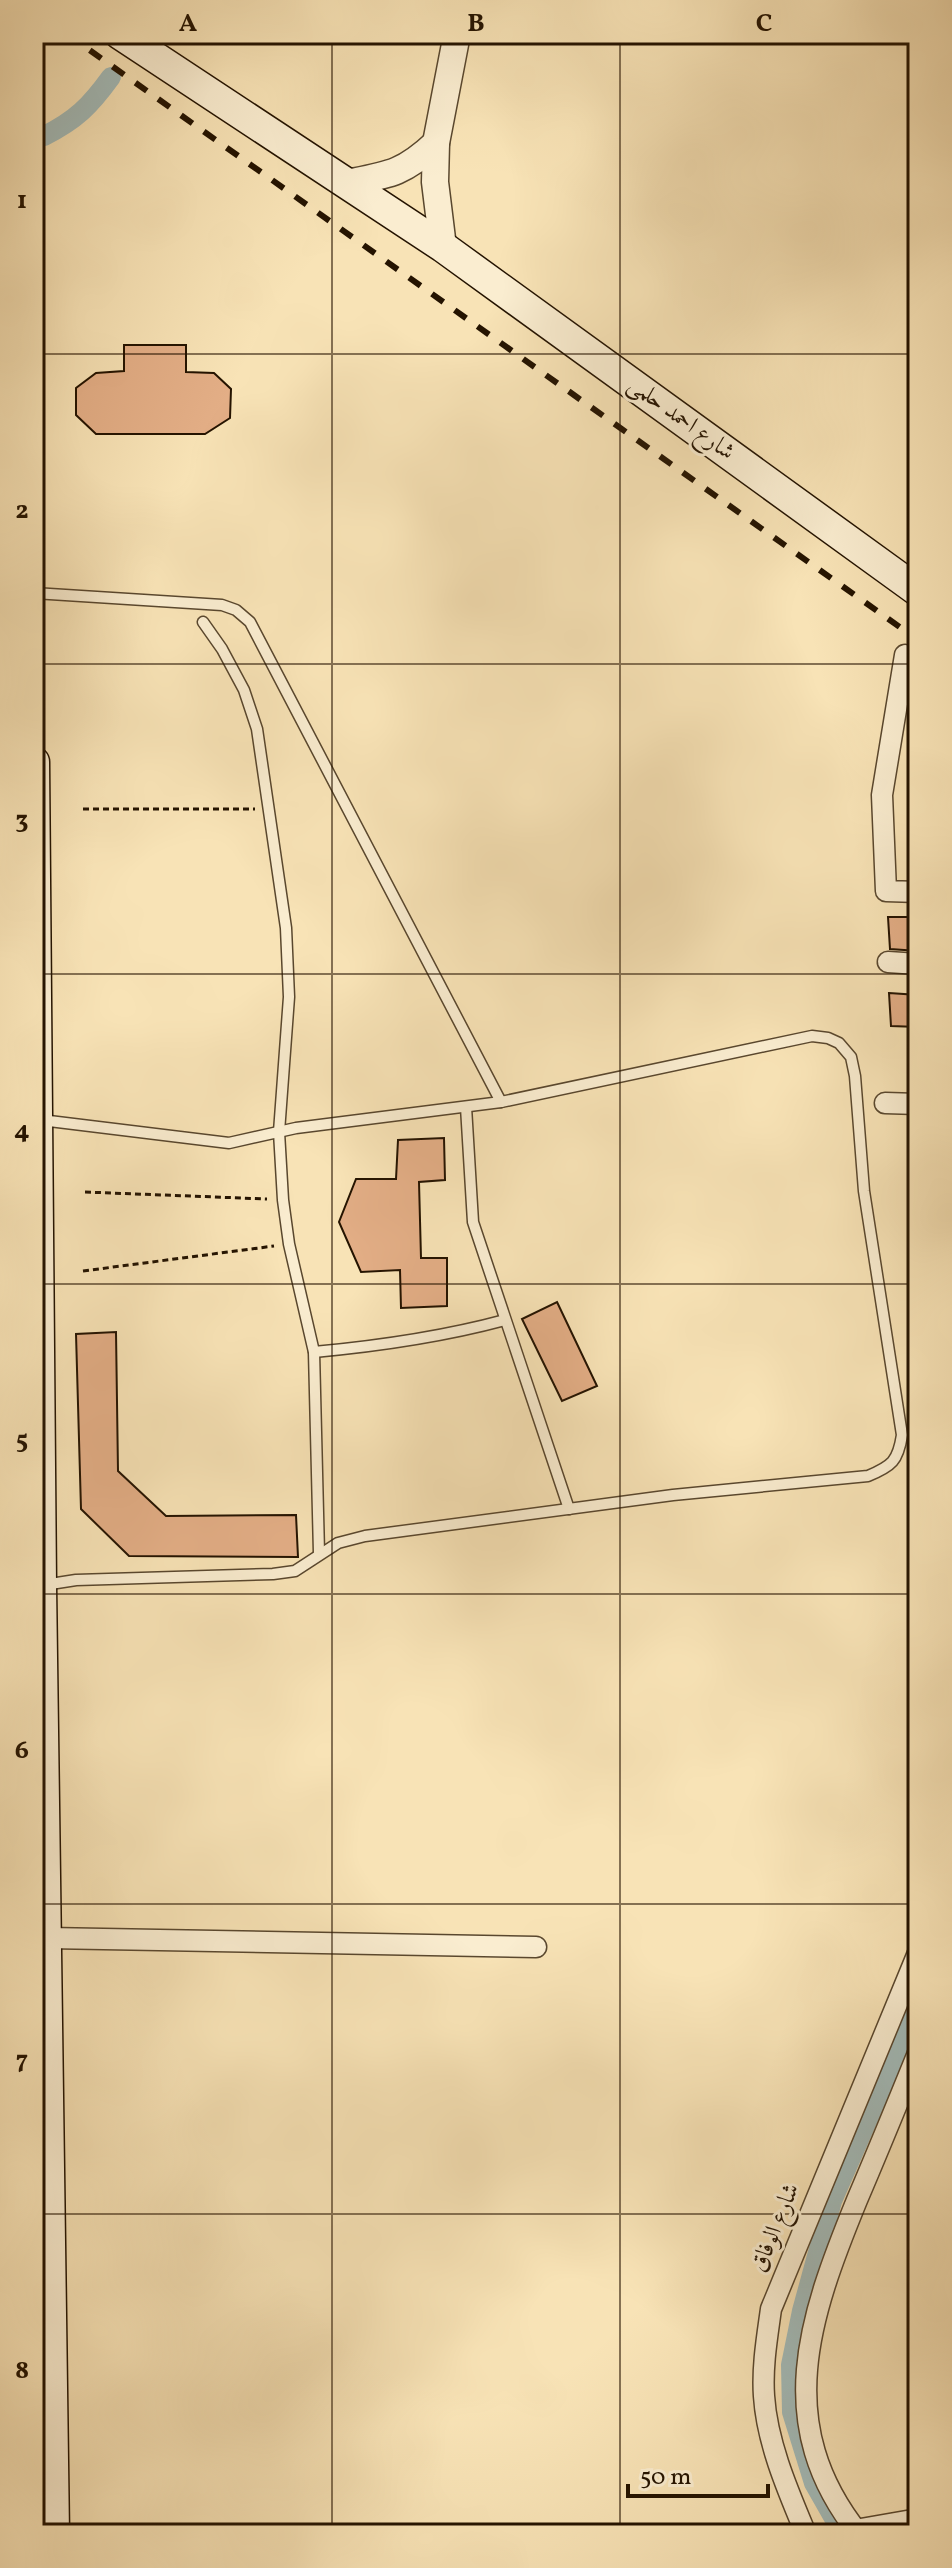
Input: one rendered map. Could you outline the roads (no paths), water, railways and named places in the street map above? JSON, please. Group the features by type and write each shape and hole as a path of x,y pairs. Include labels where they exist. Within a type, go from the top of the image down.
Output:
{"main road":[{"name":"شارع احمد حلمى","path":"138,39 443,247 918,591"},
{"path":"34,762 39,1120 37,1585 48,1938 54,2534"}],"street":[{"path":"443,247 436,197 436,143 457,34"},
{"path":"346,183 392,174 415,162 436,143"},
{"path":"918,664 905,655 882,795 886,891 918,892"},
{"path":"888,962 918,964"},
{"path":"885,1103 918,1104"},
{"path":"48,1938 536,1947"},
{"name":"شارع الوفاق","path":"806,2534 773,2442 764,2398 764,2354 771,2309 918,1953"},
{"path":"918,2053 829,2268 812,2325 806,2413 810,2439 830,2491 857,2532 918,2519"}],"lane":[{"path":"34,593 222,605 236,610 250,622 501,1102"},
{"path":"203,622 244,690 257,729 286,928 289,983 279,1132 289,1244 314,1352 319,1553"},
{"path":"37,1585 76,1580 273,1574 295,1571 338,1543 365,1536 748,1486 868,1476 886,1468 899,1455 902,1435 864,1191 855,1076 851,1057 839,1043 828,1038 812,1036 501,1102 279,1132 229,1143 39,1120"},
{"path":"466,1107 473,1222 569,1509"},
{"path":"314,1352 450,1335 505,1320"}],"waterway":[{"path":"44,136 82,111 111,77"},
{"path":"843,2534 814,2483 792,2412 791,2365 802,2311 832,2201 918,2005"}],"railway":[{"path":"67,34 918,640"}]}
